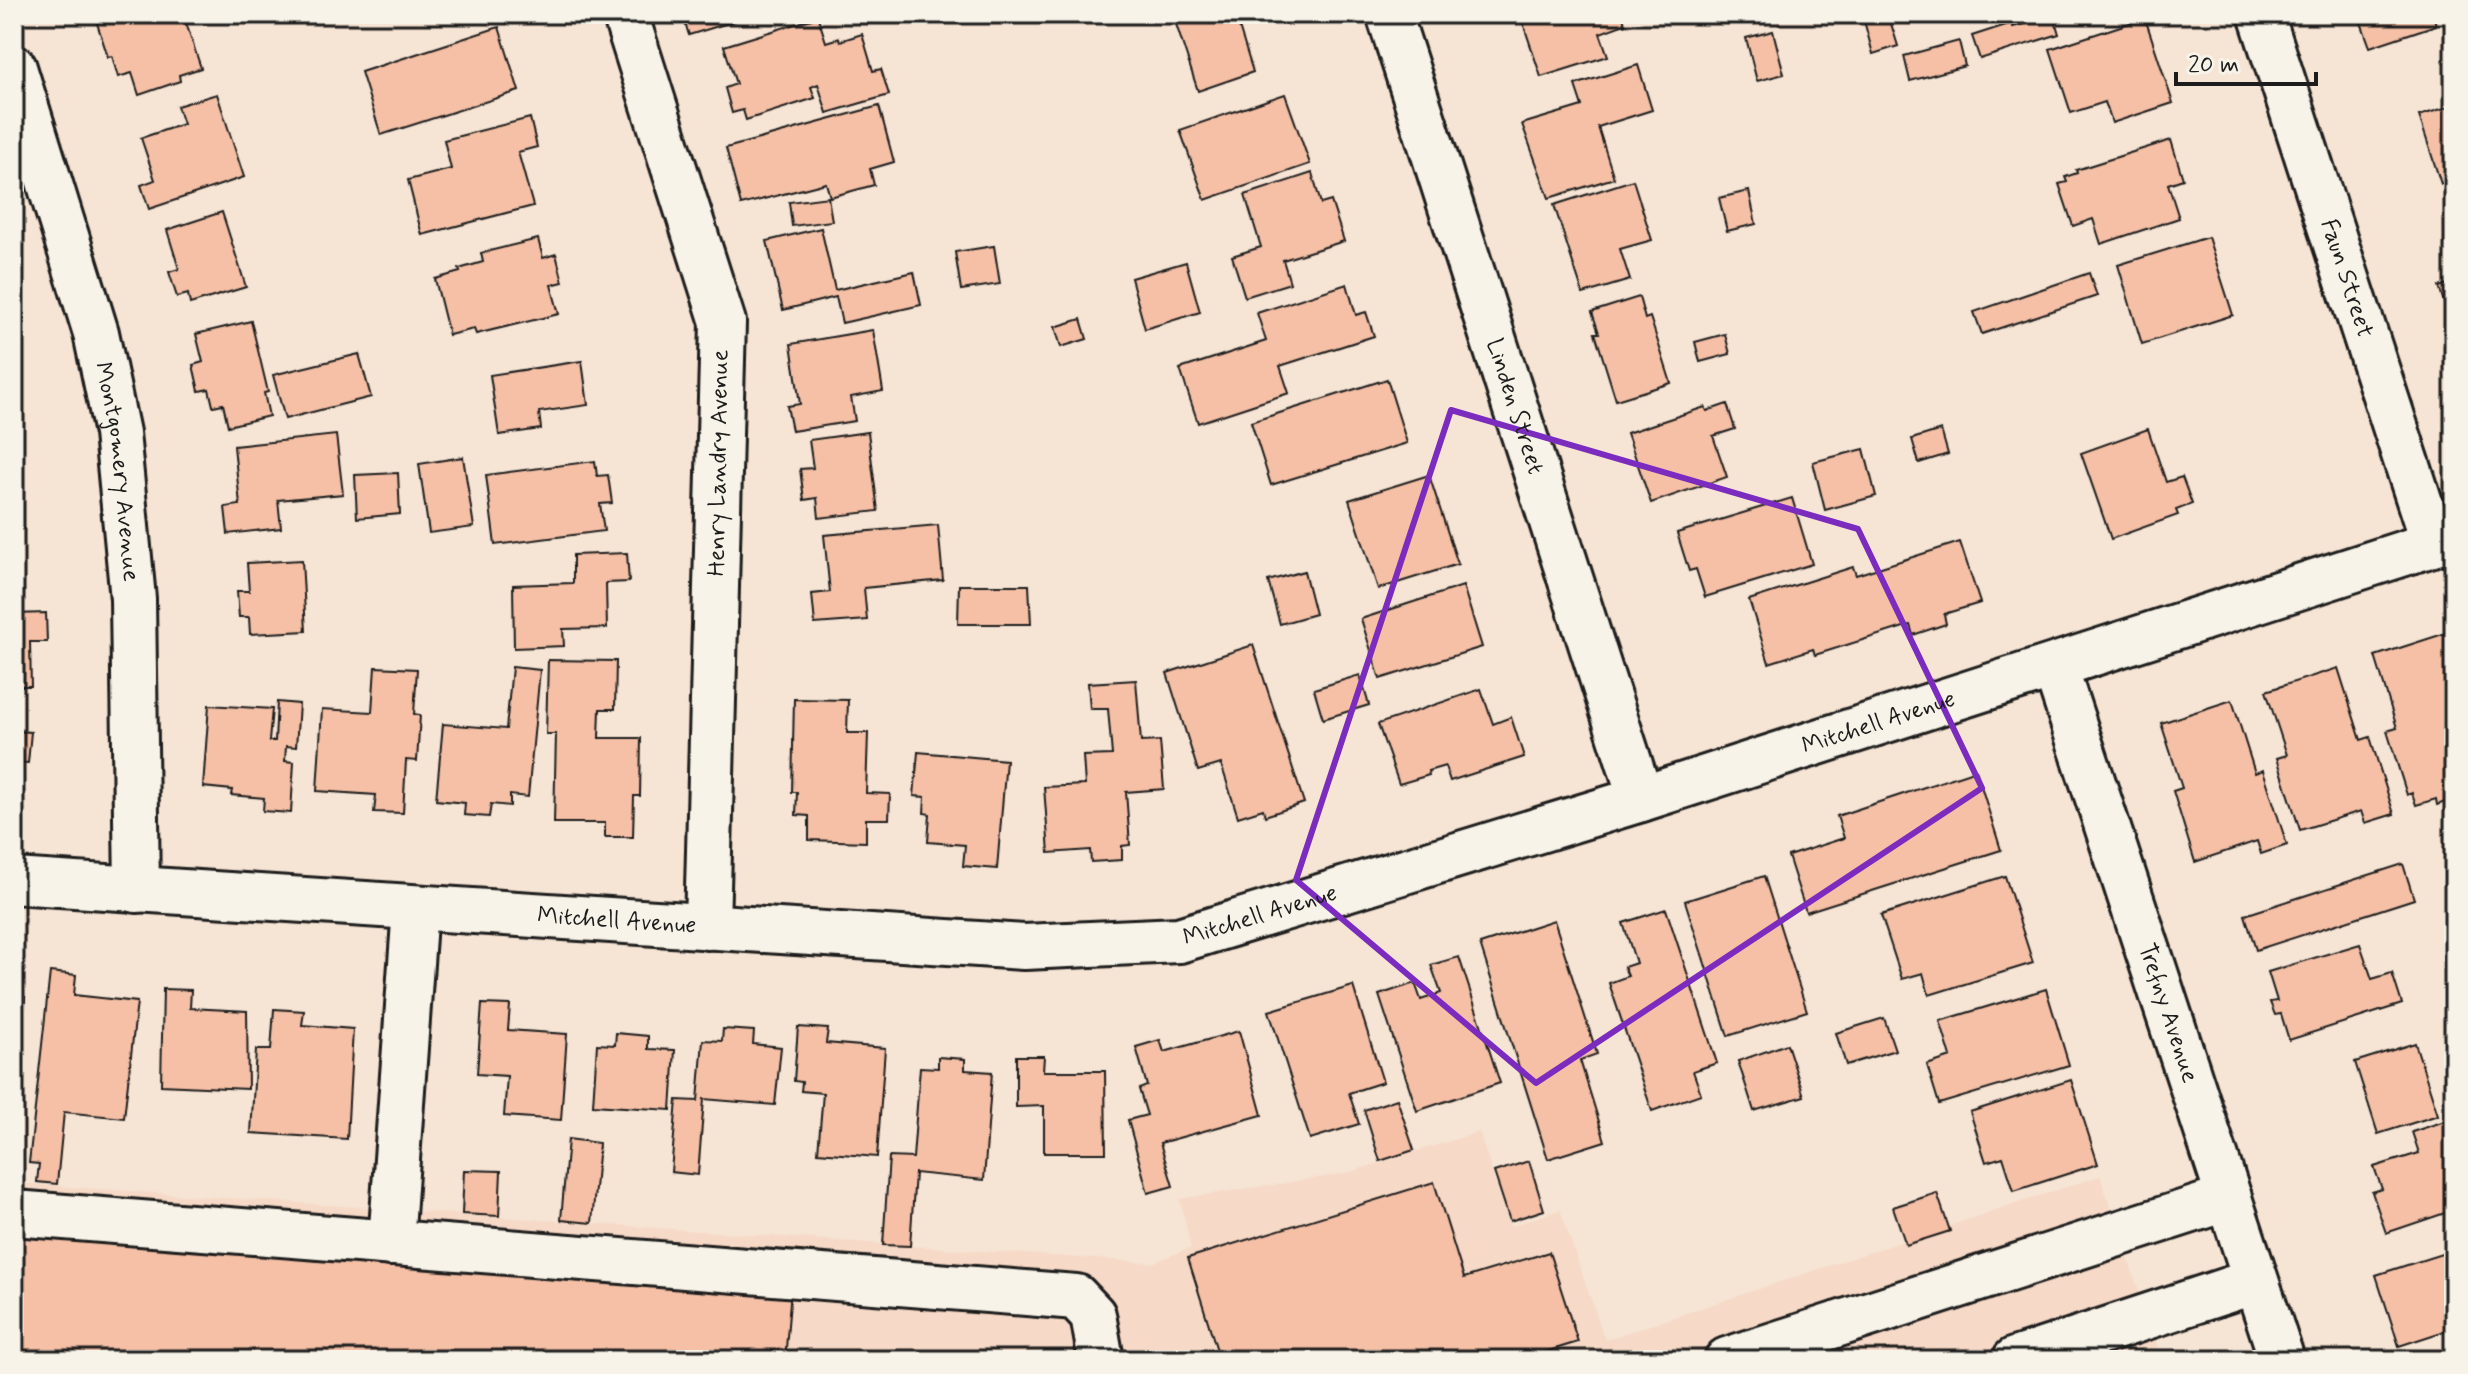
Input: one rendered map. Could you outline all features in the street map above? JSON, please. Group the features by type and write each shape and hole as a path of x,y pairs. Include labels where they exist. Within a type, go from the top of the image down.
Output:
{"street":[{"name":"Henry Landry Avenue","path":"625,14 723,322 707,927"},
{"name":"Linden Street","path":"1389,14 1641,799"},
{"name":"Faun Street","path":"2261,14 2444,540"},
{"name":"Montgomery Avenue","path":"14,68 96,333 117,433 133,599 137,890"},
{"name":"Mitchell Avenue","path":"14,881 1024,947 1179,940 1641,799 2444,540"},
{"name":"Trefny Avenue","path":"2055,667 2282,1360"},
{"path":"391,1243 415,908"},
{"path":"1727,1360 2229,1198"},
{"path":"14,1213 1076,1297 1093,1315 1101,1360"},
{"path":"2015,1360 2255,1281"}],"highlighted area":[{"path":"1451,410 1858,529 1982,788 1536,1083 1296,880"}],"shaded area":[{"path":"1479,1132 1510,1226 1560,1210 1605,1340 2100,1176 2162,1360 14,1360 14,1183 1152,1263 1191,1248 1180,1199 1344,1174"}],"building":[{"path":"94,14 183,14 201,68 179,75 180,81 139,95 132,73 118,77"},
{"path":"682,14 758,14 689,35"},
{"path":"1186,14 1246,14 1249,24 1239,27 1253,72 1198,91 1174,18"},
{"path":"1520,14 1622,14 1625,24 1600,33 1608,56 1541,77"},
{"path":"1888,14 1898,46 1873,54 1863,17"},
{"path":"2022,14 2053,14 2059,34 1980,59 1972,36 2012,23 2013,27 2025,24"},
{"path":"2358,14 2433,14 2436,25 2370,47"},
{"path":"818,17 826,42 862,34 873,71 881,69 889,95 827,113 818,84 811,87 815,98 746,120 743,110 732,113 725,88 736,84 724,46"},
{"path":"2145,18 2173,103 2112,123 2105,102 2071,113 2050,49"},
{"path":"499,27 519,91 381,135 361,72"},
{"path":"1773,31 1784,74 1757,81 1746,38"},
{"path":"1959,41 1965,66 1910,81 1904,56"},
{"path":"1638,65 1652,110 1598,127 1614,178 1549,198 1522,124 1582,106 1575,85"},
{"path":"217,94 244,177 149,209 141,185 155,180 141,138 183,124 177,106"},
{"path":"1285,94 1310,164 1205,200 1180,130"},
{"path":"2454,105 2454,179 2441,184 2419,116"},
{"path":"879,106 894,162 870,169 874,185 830,197 826,183 741,205 726,148"},
{"path":"530,118 537,147 518,152 533,206 422,235 408,180 451,169 444,140"},
{"path":"2171,140 2183,179 2168,184 2179,218 2101,244 2093,219 2073,226 2059,184 2067,182 2065,177 2077,173 2076,170"},
{"path":"1312,173 1321,204 1331,201 1344,241 1283,260 1290,283 1245,297 1232,256 1261,247 1245,195"},
{"path":"1633,180 1652,240 1620,249 1630,280 1583,294 1554,205"},
{"path":"1749,191 1756,224 1727,231 1719,198"},
{"path":"828,197 832,221 792,226 789,202"},
{"path":"222,212 246,287 190,304 188,294 177,297 169,272 179,269 167,230"},
{"path":"821,228 835,290 914,272 921,305 842,323 836,297 783,310 767,241"},
{"path":"2208,237 2233,315 2142,344 2118,265"},
{"path":"538,239 543,258 556,254 563,282 551,285 559,314 476,334 474,329 449,335 435,279 483,262 481,253"},
{"path":"994,246 1000,284 961,290 955,252"},
{"path":"1186,262 1200,312 1145,329 1131,278"},
{"path":"2089,273 2097,296 1982,334 1974,312"},
{"path":"2454,282 2454,333 2439,287"},
{"path":"1347,284 1356,315 1366,312 1374,336 1280,366 1289,393 1198,423 1180,369 1266,341 1257,313"},
{"path":"1639,297 1645,319 1650,317 1671,383 1616,400 1595,333 1599,333 1592,312"},
{"path":"1081,319 1087,339 1061,347 1055,327"},
{"path":"251,321 268,392 264,393 269,416 228,426 223,404 213,406 209,389 199,391 193,365 203,362 196,334"},
{"path":"873,330 883,391 851,397 855,421 792,431 787,406 800,404 791,344"},
{"path":"1725,334 1730,354 1700,362 1695,342"},
{"path":"359,354 371,397 285,419 273,375"},
{"path":"582,361 588,405 539,412 541,429 499,435 490,375"},
{"path":"1387,379 1407,443 1271,485 1251,422"},
{"path":"1727,404 1735,429 1713,436 1727,477 1651,503 1627,433 1705,407 1707,411"},
{"path":"2148,429 2166,482 2182,477 2192,504 2176,510 2178,515 2111,539 2081,453"},
{"path":"1941,430 1948,454 1919,463 1912,439"},
{"path":"868,432 878,511 819,518 817,498 804,500 800,469 813,468 809,440"},
{"path":"336,435 343,494 278,500 281,528 228,534 225,507 240,505 234,446"},
{"path":"1864,449 1876,496 1825,510 1813,462"},
{"path":"463,457 474,527 429,533 419,464"},
{"path":"595,461 597,476 608,475 612,503 600,504 604,531 495,545 486,475"},
{"path":"398,473 400,514 357,518 355,475"},
{"path":"1429,475 1458,564 1378,589 1349,500"},
{"path":"1792,498 1812,564 1705,597 1696,569 1689,571 1677,533"},
{"path":"938,525 943,580 864,588 867,620 815,624 812,594 830,592 824,535"},
{"path":"1960,542 1980,603 1944,614 1946,624 1913,635 1910,625 1815,655 1813,649 1769,663 1749,600 1853,567 1856,575"},
{"path":"627,553 629,582 606,583 607,628 563,629 564,646 514,648 513,585 573,583 573,555"},
{"path":"302,560 306,631 250,634 249,617 239,617 237,591 249,591 247,563"},
{"path":"1304,571 1315,614 1280,624 1268,581"},
{"path":"959,585 1029,585 1031,624 958,624"},
{"path":"1463,586 1482,647 1380,679 1361,619"},
{"path":"46,613 47,642 30,642 31,686 14,686 14,614"},
{"path":"2446,633 2454,660 2454,799 2437,805 2436,799 2416,805 2412,793 2407,795 2387,731 2397,728 2375,656"},
{"path":"1253,645 1304,803 1265,816 1263,809 1238,817 1221,764 1198,771 1167,673"},
{"path":"548,660 616,661 615,709 600,709 599,738 641,738 640,796 634,796 633,837 605,837 605,823 554,823 556,734 546,734"},
{"path":"375,667 417,669 414,714 420,715 417,761 406,760 403,813 374,812 376,795 317,791 322,709 372,712"},
{"path":"512,667 540,670 528,797 510,795 510,806 491,804 489,817 464,815 465,803 436,800 443,724 506,729"},
{"path":"2338,668 2361,740 2370,737 2394,814 2365,823 2361,811 2300,830 2277,758 2287,755 2266,691"},
{"path":"1360,675 1369,705 1323,719 1314,689"},
{"path":"1136,680 1141,742 1160,741 1164,789 1126,792 1130,845 1122,846 1122,860 1091,862 1090,850 1049,853 1044,787 1085,785 1083,756 1112,755 1108,709 1090,709 1088,683"},
{"path":"1481,689 1493,724 1511,717 1524,757 1450,781 1445,766 1428,771 1429,775 1399,784 1378,724"},
{"path":"794,699 848,700 847,733 868,733 866,793 890,794 889,819 866,819 866,842 809,840 809,816 796,815 797,792 792,792"},
{"path":"2232,700 2255,773 2263,770 2287,845 2261,854 2257,841 2195,862 2173,791 2182,788 2161,723"},
{"path":"277,702 299,704 296,747 286,746 285,761 294,762 291,813 263,811 264,798 231,795 232,790 203,787 209,705 272,709 269,741 275,741"},
{"path":"14,718 18,719 17,731 31,732 28,763 14,762"},
{"path":"918,752 1006,760 997,869 963,866 965,845 928,842 930,814 924,813 925,797 914,796"},
{"path":"1976,770 2001,850 1806,912 1788,856 1844,838 1837,816"},
{"path":"2403,864 2414,899 2256,950 2245,915"},
{"path":"1764,876 1807,1011 1728,1036 1685,901"},
{"path":"2005,876 2033,963 1929,995 1923,973 1902,979 1881,915"},
{"path":"1666,909 1717,1063 1693,1071 1701,1094 1652,1111 1609,983 1628,976 1624,967 1636,963 1623,923"},
{"path":"1554,920 1597,1054 1580,1060 1605,1141 1548,1159 1480,944"},
{"path":"2360,944 2372,979 2392,973 2402,1004 2289,1040 2281,1014 2275,1015 2270,1002 2277,1001 2268,972"},
{"path":"1459,957 1500,1083 1417,1111 1379,995 1415,983 1421,1000 1441,993 1431,965"},
{"path":"50,972 76,975 74,995 137,1002 124,1118 64,1112 57,1184 37,1182 39,1164 29,1163"},
{"path":"1353,986 1383,1082 1349,1093 1359,1124 1310,1139 1269,1011"},
{"path":"163,989 191,990 190,1008 247,1011 248,1089 161,1085"},
{"path":"2046,989 2069,1065 1939,1104 1927,1065 1951,1057 1940,1021"},
{"path":"14,996 25,997 19,1075 14,1075"},
{"path":"482,1004 510,1005 508,1030 567,1034 561,1120 504,1116 507,1076 477,1074"},
{"path":"274,1009 304,1011 302,1025 353,1029 347,1139 251,1133 256,1050 271,1050"},
{"path":"1884,1018 1895,1050 1846,1065 1836,1033"},
{"path":"798,1027 828,1029 826,1043 885,1048 877,1157 818,1152 823,1093 801,1091 802,1082 794,1081"},
{"path":"723,1029 754,1031 753,1044 781,1047 775,1105 704,1099 698,1175 671,1172 677,1100 698,1101 703,1040 722,1041"},
{"path":"1239,1031 1262,1115 1160,1143 1173,1186 1148,1193 1128,1120 1147,1115 1139,1089 1147,1086 1136,1047 1160,1040 1164,1052"},
{"path":"616,1033 648,1036 648,1049 675,1050 671,1110 593,1105 597,1044 615,1045"},
{"path":"2415,1043 2438,1115 2378,1134 2355,1062"},
{"path":"1787,1044 1804,1096 1754,1111 1738,1061"},
{"path":"1016,1056 1044,1056 1043,1071 1105,1071 1106,1153 1044,1153 1044,1106 1016,1107"},
{"path":"938,1057 965,1059 965,1070 992,1072 984,1180 915,1173 910,1246 883,1245 889,1157 913,1158 920,1067 938,1068"},
{"path":"2071,1080 2098,1164 2014,1191 2003,1157 1986,1162 1970,1112"},
{"path":"1397,1099 1414,1150 1380,1161 1364,1110"},
{"path":"2454,1118 2454,1210 2386,1233 2372,1192 2382,1189 2374,1167 2419,1153 2412,1132"},
{"path":"568,1139 599,1143 592,1223 561,1220"},
{"path":"1529,1161 1544,1210 1510,1221 1494,1172"},
{"path":"464,1170 501,1171 499,1216 462,1214"},
{"path":"1434,1182 1464,1278 1549,1252 1578,1342 1519,1360 1220,1360 1188,1258"},
{"path":"1937,1193 1950,1231 1906,1245 1893,1207"},
{"path":"14,1235 791,1290 785,1360 14,1360"},
{"path":"2454,1250 2454,1328 2399,1346 2376,1275"}]}
